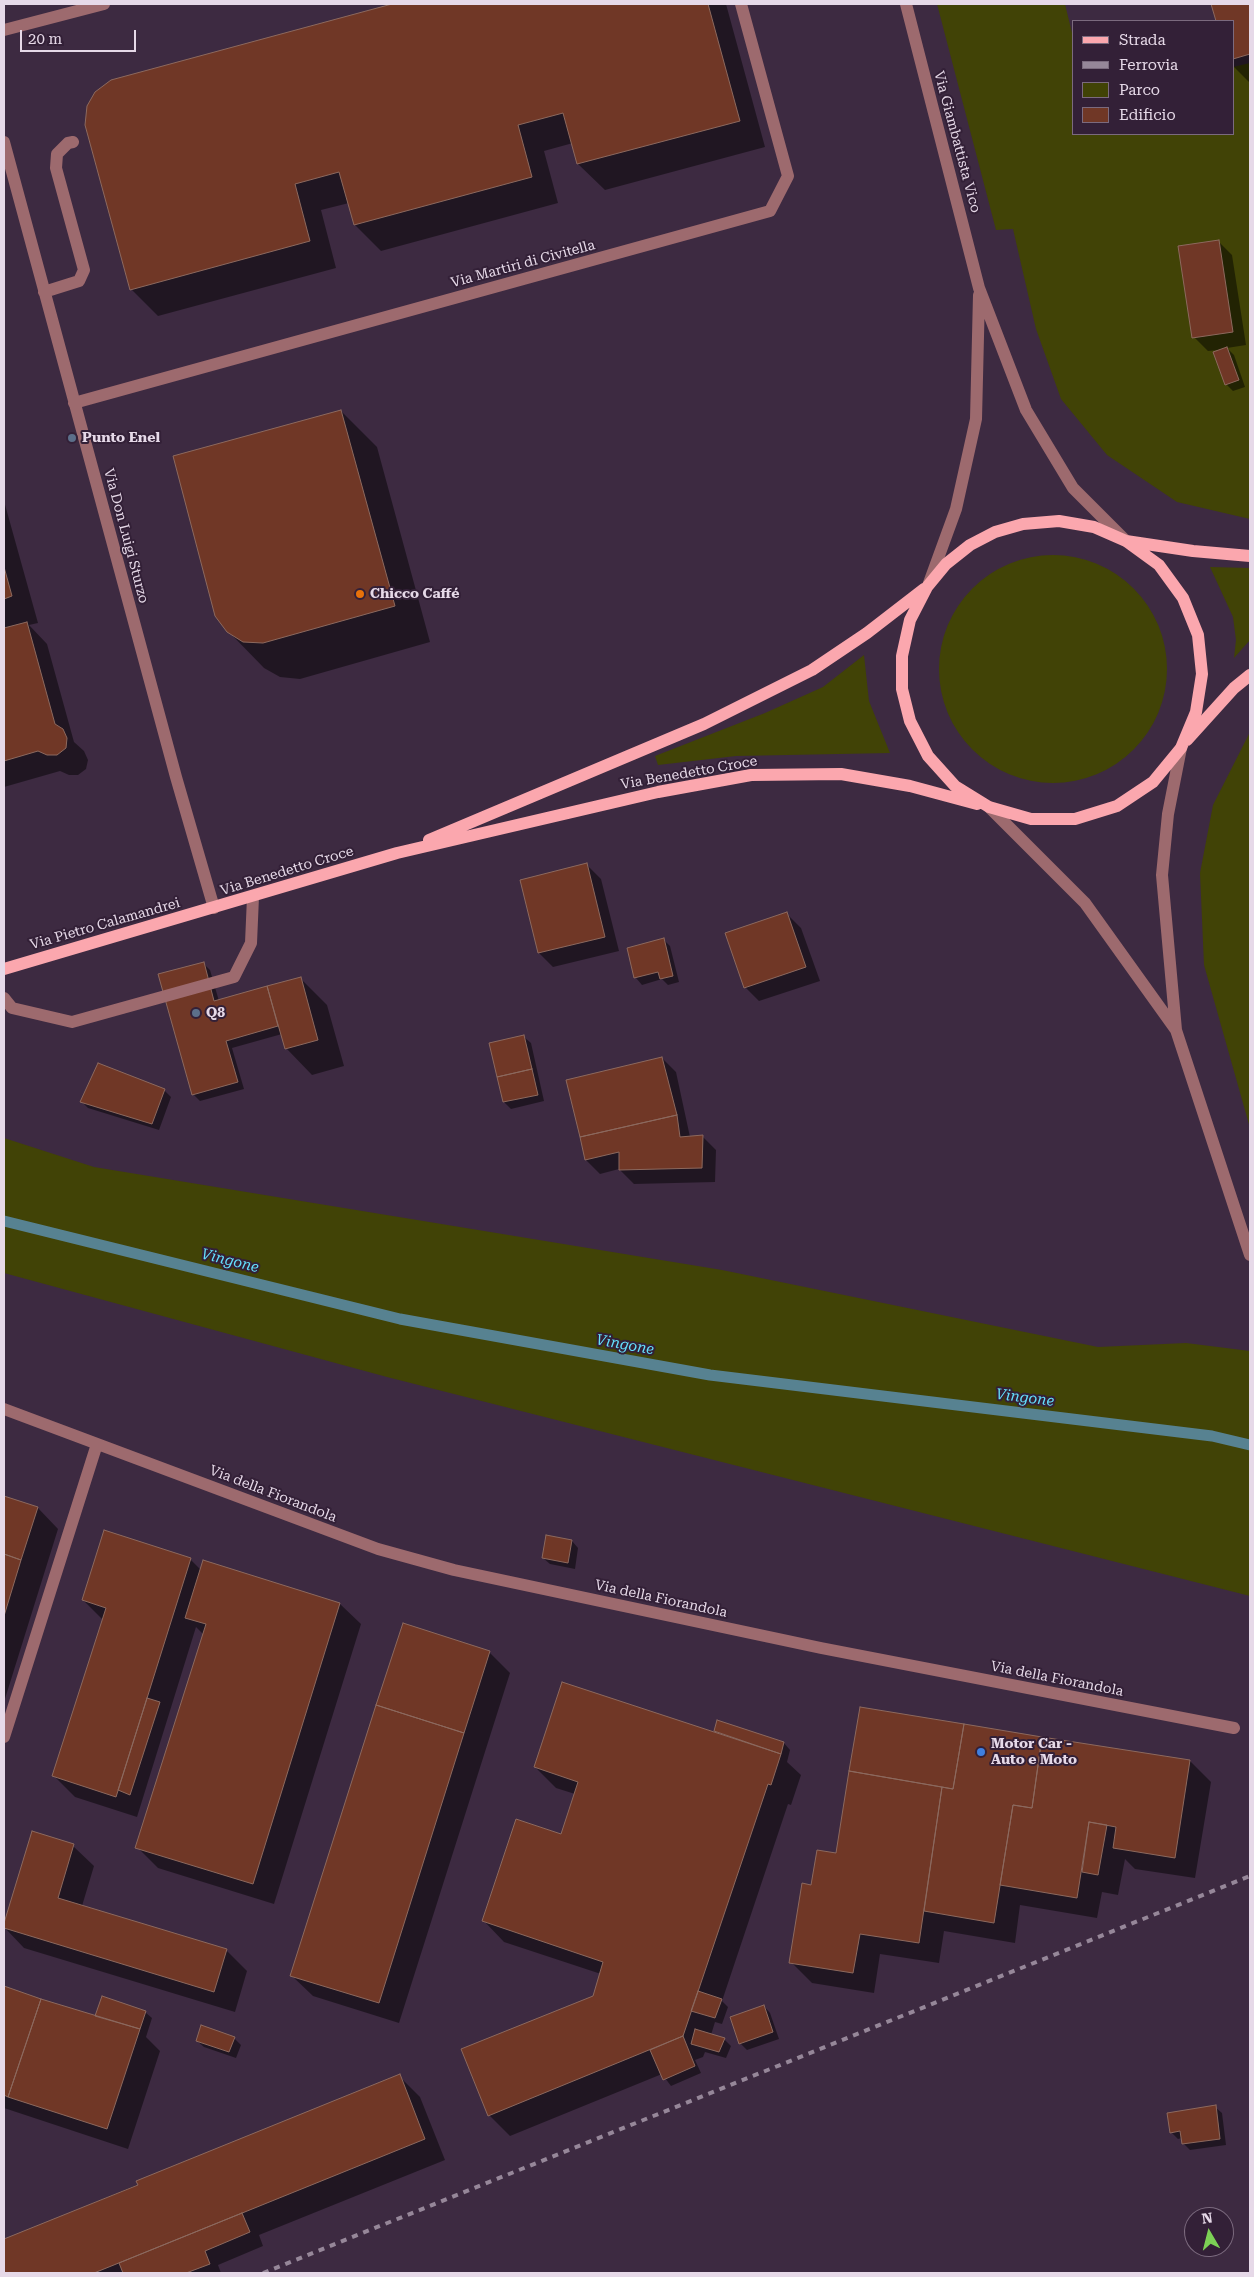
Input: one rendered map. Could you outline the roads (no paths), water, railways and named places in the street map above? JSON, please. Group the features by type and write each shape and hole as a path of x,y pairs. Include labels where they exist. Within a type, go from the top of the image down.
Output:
{"main road":[{"name":"Via Benedetto Croce","path":"989,807 955,786 928,756 910,721 902,688 902,656 910,620 927,587 946,564 970,546 995,532 1023,524 1059,521 1094,527 1126,541 1158,565 1183,598 1198,635 1202,674 1198,702 1196,712 1181,748"},
{"name":"Via Benedetto Croce","path":"1126,541 1193,551 1250,556"},
{"name":"Via Benedetto Croce","path":"397,853 704,724 812,670 927,587"},
{"name":"Via Benedetto Croce","path":"214,908 397,853 658,792 751,775 842,774 910,786 1031,819 1075,819 1117,806 1153,782 1234,688 1250,675"},
{"name":"Via Pietro Calamandrei","path":"4,969 214,908"}],"street":[{"path":"4,30 104,4"},
{"name":"Via Martiri di Civitella","path":"74,403 770,211 788,176 741,4"},
{"name":"Via Giambattista Vico","path":"906,4 979,288 1026,410 1073,488 1126,541"},
{"name":"Via Don Luigi Sturzo","path":"4,142 176,777 214,908"},
{"path":"44,292 79,282 84,270 56,168 57,154 68,143 73,142"},
{"name":"Via Giambattista Vico","path":"927,587 956,509 976,419 979,288"},
{"path":"1181,748 1168,814 1162,875 1176,1030 1250,1255"},
{"path":"989,807 1085,903 1176,1030"},
{"path":"4,998 12,1008 72,1022 234,977 251,943 253,897"},
{"name":"Via della Fiorandola","path":"4,1409 378,1549 454,1570 821,1648 1234,1728"},
{"path":"4,1737 97,1444"}],"waterway":[{"name":"Vingone","path":"4,1221 400,1319 710,1375 1212,1436 1250,1445"}],"railway":[{"path":"263,2273 1250,1876"}],"place":[{"name":"Punto Enel","path":"72,438"},
{"name":"Chicco Caffé","path":"360,594"},
{"name":"Q8","path":"196,1013"},
{"name":"Motor Car - Auto e Moto","path":"981,1752"}]}
